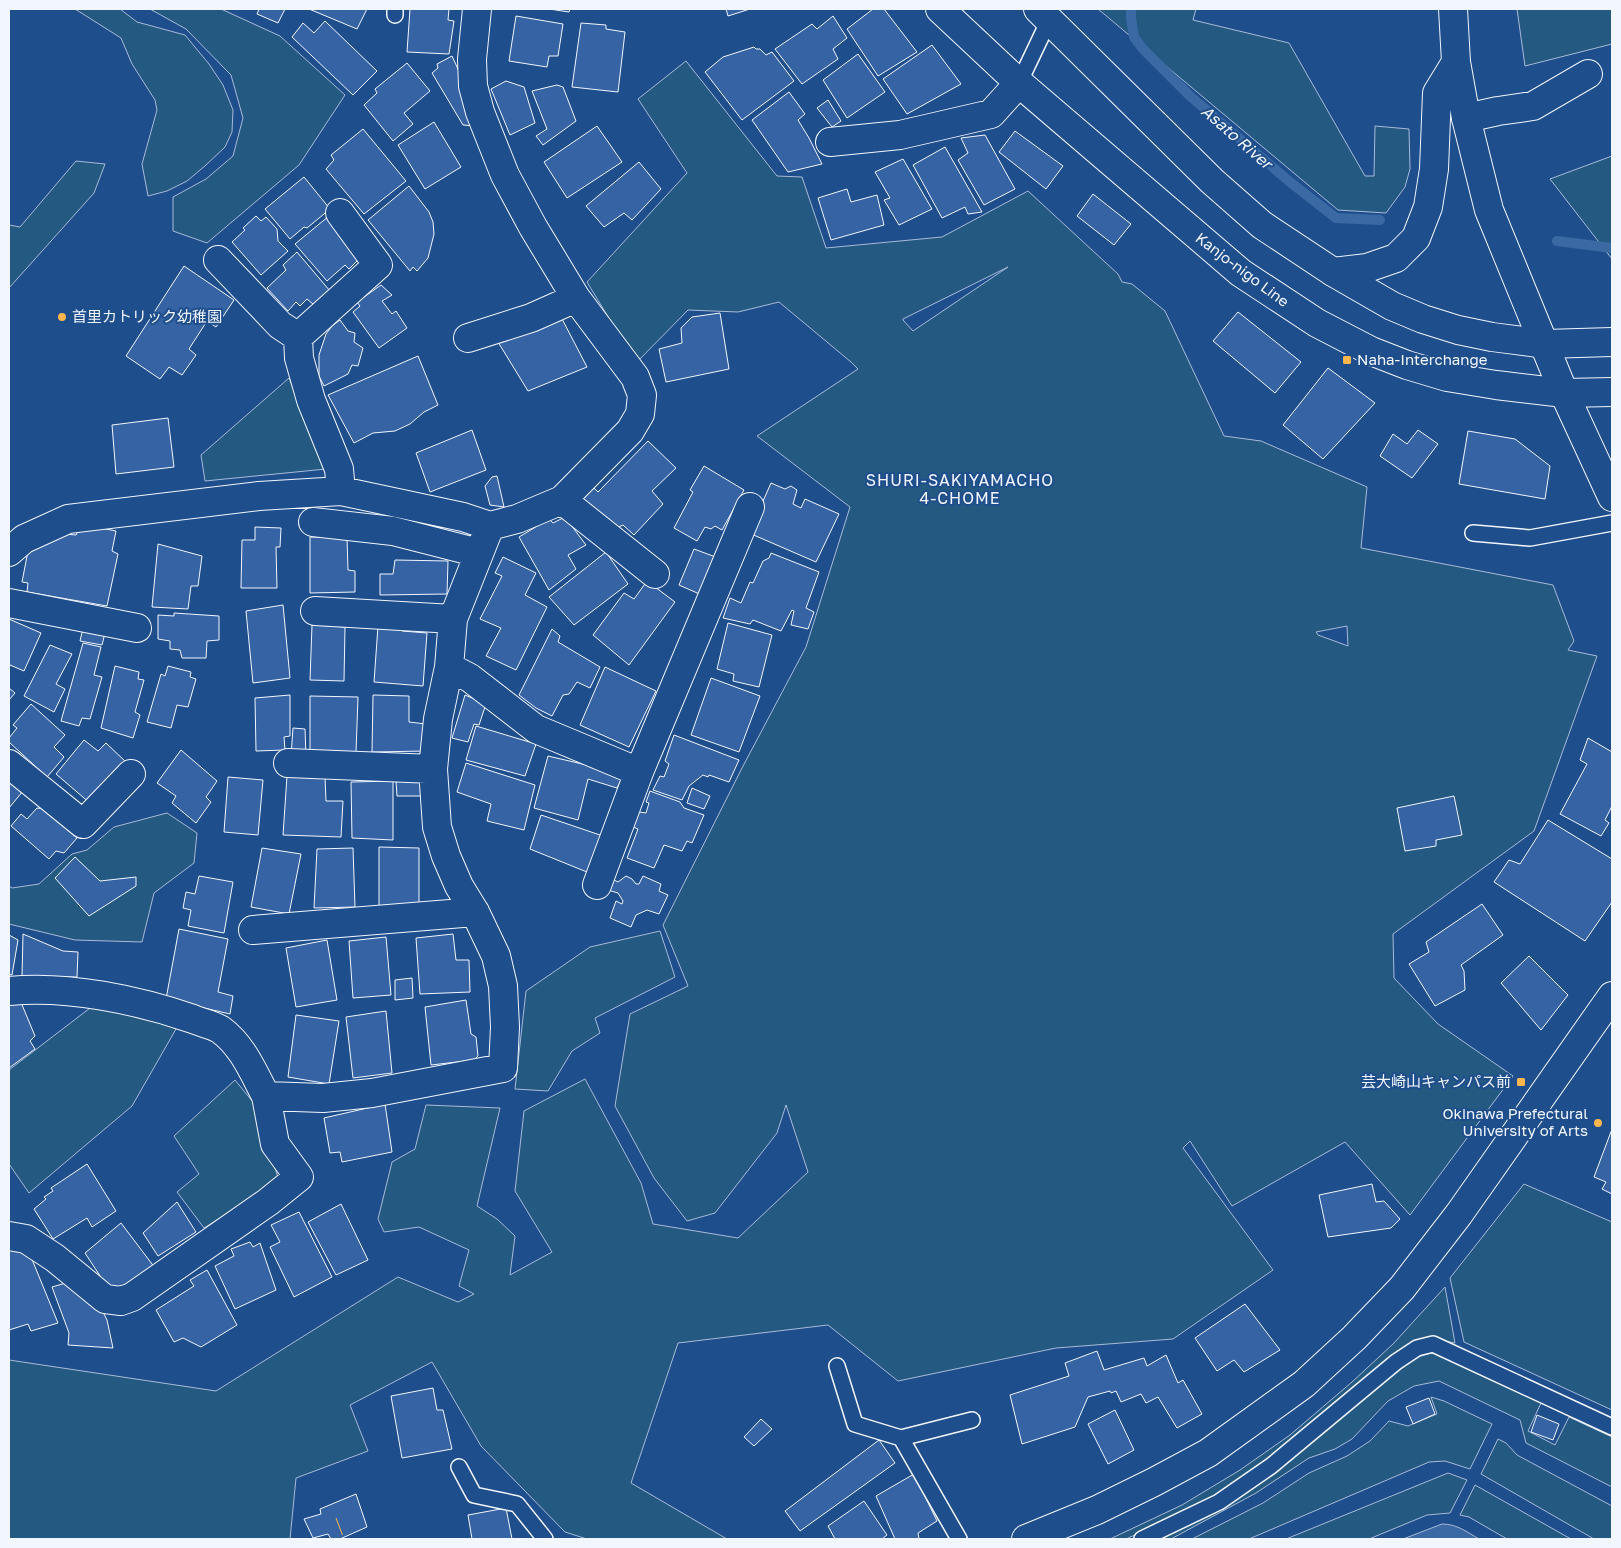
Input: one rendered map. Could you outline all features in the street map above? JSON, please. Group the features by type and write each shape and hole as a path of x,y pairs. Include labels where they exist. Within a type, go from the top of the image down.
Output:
{"street":[{"path":"9,552 24,539 68,519 259,496 341,491 462,517 490,526 517,519 562,500 630,431 640,414 642,395 635,377 576,298 533,227 505,175 480,112 473,86 472,60 477,9"},
{"name":"Kanjo-nigo Line","path":"940,9 1019,83 1242,273 1317,323 1371,351 1407,365 1447,377 1564,393 1612,392"},
{"path":"1453,9 1456,62 1466,118 1489,210 1564,393 1612,497"},
{"path":"1048,12 1212,182 1262,225 1315,262 1392,306 1423,319 1458,330 1492,337 1545,344 1612,342"},
{"path":"1333,272 1366,268 1396,258 1416,238 1428,207 1434,169 1437,94 1456,62"},
{"path":"1466,118 1533,106 1588,74"},
{"path":"830,142 900,135 991,114 1019,83"},
{"path":"298,336 378,265 340,213"},
{"path":"218,260 280,325 298,336"},
{"path":"468,338 531,318 576,298"},
{"path":"298,336 299,358 311,400 339,469 341,491"},
{"path":"562,500 655,574"},
{"path":"597,885 639,772 750,507"},
{"path":"313,522 393,531 479,553"},
{"path":"266,1096 323,1098 372,1093 503,1068 505,1027 503,986 496,956 446,856 437,827 433,769 438,719 449,667 453,618 490,526"},
{"path":"9,603 137,628"},
{"path":"315,611 453,618"},
{"path":"449,667 470,678 536,729 639,772"},
{"path":"9,764 83,824 131,774"},
{"path":"288,764 433,769"},
{"path":"253,930 475,912"},
{"path":"9,991 66,990 151,1006 221,1029 238,1047 250,1064 266,1096 276,1144 299,1177 268,1202 132,1297 120,1301 105,1299 55,1258 26,1239 9,1236"},
{"path":"1026,1539 1097,1510 1208,1453 1304,1384 1354,1338 1402,1288 1459,1214 1612,996"}],"lane":[{"path":"1019,83 1048,12"},
{"path":"1473,533 1530,538 1612,523"},
{"path":"1142,1539 1219,1502 1271,1466 1396,1362 1417,1348 1433,1344 1612,1427"},
{"path":"837,1366 855,1424 901,1438 972,1420"},
{"path":"901,1438 959,1539"},
{"path":"459,1467 474,1495 517,1504 545,1539"}],"shaded area":[{"path":"75,9 120,9 137,22 185,35 209,64 223,85 233,110 232,132 225,147 187,181 167,191 148,196 142,164 157,110 155,100 132,64 121,38"},
{"path":"150,9 221,9 280,36 345,95 299,165 207,243 173,231 173,197 206,179 233,156 243,118 231,75 186,29"},
{"path":"1098,9 1196,9 1193,20 1289,43 1365,176 1374,176 1375,126 1409,129 1410,169 1405,187 1386,213 1338,210"},
{"path":"1517,9 1612,9 1612,44 1525,66"},
{"path":"686,61 777,176 802,177 826,248 942,237 1028,191 1118,274 1122,282 1132,284 1165,311 1224,436 1261,441 1367,487 1361,548 1553,585 1574,641 1568,650 1597,656 1534,831 1393,934 1394,978 1438,1024 1513,1076 1410,1215 1345,1142 1232,1206 1190,1141 1183,1148 1273,1270 1173,1339 1056,1348 898,1381 828,1325 678,1343 631,1483 727,1539 587,1539 565,1532 481,1446 432,1362 350,1405 368,1451 296,1478 290,1539 9,1539 9,1360 216,1391 398,1277 458,1302 474,1294 459,1286 469,1250 419,1227 384,1232 378,1219 392,1162 415,1149 426,1105 500,1108 477,1206 497,1219 515,1236 510,1275 552,1252 515,1191 524,1111 585,1079 641,1183 653,1224 738,1238 808,1172 786,1105 777,1133 715,1213 687,1221 654,1178 615,1106 630,1014 688,986 663,925 742,768 806,647 850,507 757,436 858,369 779,302 738,312 688,310 636,363 587,282 687,173 638,99","holes":["1008,267 913,331 903,320 903,319","1347,626 1348,646 1318,635 1316,632"]},
{"path":"1612,156 1612,259 1550,179"},
{"path":"76,161 105,164 94,193 9,288 9,225 20,227"},
{"path":"289,378 326,469 205,481 201,455"},
{"path":"167,813 197,833 194,863 154,893 142,942 75,940 9,924 9,886 12,888 39,884 72,854 87,850 114,827"},
{"path":"660,931 675,977 595,1018 600,1033 572,1051 548,1091 515,1089 526,991 590,947"},
{"path":"94,1005 180,1022 132,1106 29,1193 9,1164 9,1070"},
{"path":"235,1080 257,1107 279,1181 204,1228 177,1192 199,1174 174,1136"},
{"path":"1524,1184 1612,1222 1612,1410 1464,1342 1450,1278"},
{"path":"1445,1287 1455,1343 1435,1339 1274,1458 1201,1505 1126,1539 1110,1539 1182,1505 1240,1470 1290,1435 1393,1344"},
{"path":"1430,1353 1444,1355 1542,1401 1528,1431 1555,1445 1569,1417 1612,1437 1612,1487 1526,1443 1520,1420 1439,1381 1414,1386 1388,1401 1352,1439 1335,1449 1309,1458 1256,1493 1171,1539 1159,1539 1235,1499 1397,1370 1418,1357"},
{"path":"1431,1397 1444,1401 1492,1424 1470,1469 1445,1461 1429,1462 1249,1539 1192,1539 1263,1503 1309,1473 1347,1456 1370,1441 1389,1421 1408,1426 1437,1414"},
{"path":"1498,1439 1506,1443 1517,1455 1612,1506 1612,1539 1594,1539 1481,1474"},
{"path":"1448,1473 1467,1480 1450,1513 1427,1515 1369,1539 1286,1539"},
{"path":"1475,1485 1571,1539 1507,1539 1469,1517 1460,1515"},
{"path":"1442,1524 1457,1527 1479,1539 1403,1539"}],"building":[{"path":"259,9 285,9 278,23 257,14"},
{"path":"309,9 367,9 357,29"},
{"path":"410,9 449,9 448,20 454,21 449,54 407,52"},
{"path":"549,9 570,9 569,12"},
{"path":"726,9 750,9 728,16"},
{"path":"873,9 884,9 917,52 878,76 847,29"},
{"path":"516,16 563,24 558,56 549,56 547,67 509,61"},
{"path":"833,16 847,38 833,49 838,59 802,84 775,49 812,24 817,29"},
{"path":"325,21 377,71 353,95 292,37 303,23 314,33"},
{"path":"581,23 606,25 606,29 625,32 618,92 572,87"},
{"path":"932,45 961,84 907,114 883,79"},
{"path":"754,47 760,49 766,55 772,52 794,81 742,120 705,72 723,57"},
{"path":"858,54 885,92 847,118 823,80"},
{"path":"452,56 467,89 475,126 463,125 432,73 438,68 437,64"},
{"path":"407,63 430,91 404,113 413,124 393,141 364,105 377,93 375,89"},
{"path":"506,81 524,87 535,123 510,135 491,89"},
{"path":"557,85 563,87 576,121 543,145 536,136 547,129 532,91"},
{"path":"789,92 805,114 798,120 822,164 788,172 752,120"},
{"path":"828,100 841,121 832,127 817,108"},
{"path":"434,122 461,167 425,189 398,145"},
{"path":"597,126 622,162 567,198 544,162"},
{"path":"363,129 406,181 364,214 326,169 334,160 331,155"},
{"path":"1015,131 1063,166 1046,189 999,152"},
{"path":"985,135 1015,189 984,205 958,160 968,153 961,138"},
{"path":"945,147 982,212 968,214 965,207 942,218 913,165"},
{"path":"903,159 932,209 899,225 884,200 890,198 875,172"},
{"path":"639,162 661,189 632,220 624,213 604,227 586,206"},
{"path":"304,177 330,209 290,239 265,209"},
{"path":"409,186 429,212 433,222 434,234 428,258 417,271 413,267 410,271 368,220"},
{"path":"847,189 851,202 877,195 884,225 831,240 818,198"},
{"path":"1093,194 1131,224 1114,245 1077,216"},
{"path":"256,216 261,221 266,217 277,229 278,241 288,251 261,275 232,242"},
{"path":"329,216 361,257 349,269 345,265 327,281 295,244"},
{"path":"297,252 330,291 314,305 307,299 300,306 296,302 288,311 267,288 286,270 283,265"},
{"path":"184,266 234,300 216,327 207,321 189,349 196,355 182,375 169,367 160,379 126,356"},
{"path":"381,285 392,295 382,301 392,314 396,311 407,328 379,348 353,312 360,306 357,302"},
{"path":"1238,312 1301,362 1275,393 1213,341"},
{"path":"720,313 729,369 666,382 659,349 682,343 681,328 692,317"},
{"path":"560,315 587,367 528,391 498,342"},
{"path":"340,320 348,331 355,333 354,342 363,348 358,366 352,365 348,374 324,386 319,376 319,355 326,334"},
{"path":"418,356 438,405 424,412 410,424 395,431 373,433 354,443 328,395"},
{"path":"1328,368 1375,403 1323,459 1283,425"},
{"path":"168,418 174,467 116,474 112,425"},
{"path":"472,430 486,470 430,492 416,453"},
{"path":"1418,430 1438,444 1412,478 1380,456 1393,434 1407,444"},
{"path":"1468,431 1515,439 1550,466 1545,499 1459,484"},
{"path":"648,441 676,468 652,491 663,504 634,535 623,525 617,528 579,500 591,485 598,492"},
{"path":"704,466 744,490 722,530 715,526 711,529 705,527 697,541 674,528 693,492 690,490"},
{"path":"497,476 504,507 490,505 485,486 492,477"},
{"path":"771,483 785,489 791,486 797,490 793,504 801,508 805,499 839,514 816,562 749,533"},
{"path":"565,517 586,545 568,555 576,569 549,590 519,537 549,519 553,523"},
{"path":"255,527 281,528 280,547 276,547 277,588 241,588 242,540 255,540"},
{"path":"101,528 116,531 112,551 118,554 107,606 27,592 28,583 22,582 28,551 65,534 76,535 78,531"},
{"path":"310,537 347,538 348,570 355,571 355,592 310,593"},
{"path":"158,544 202,556 198,586 191,586 188,609 152,607"},
{"path":"694,549 721,559 704,596 679,585"},
{"path":"606,552 628,584 574,625 549,597"},
{"path":"771,553 819,572 806,608 814,612 808,629 791,625 794,611 792,610 781,631 753,620 750,624 723,618 730,598 741,603 750,582 753,583 763,561 769,558"},
{"path":"503,557 536,573 525,595 547,607 516,670 486,656 501,628 480,619 502,576 495,573"},
{"path":"395,560 448,561 447,594 380,595 380,574 393,574"},
{"path":"647,581 675,602 629,665 593,635 624,593 634,599"},
{"path":"283,605 290,678 253,683 246,611"},
{"path":"174,613 219,616 219,640 207,641 206,658 182,658 180,650 170,649 170,641 158,639 158,615 174,616"},
{"path":"9,619 41,633 24,671 10,665 9,668"},
{"path":"728,623 772,635 759,687 733,681 734,674 717,669"},
{"path":"312,625 345,627 344,681 310,680"},
{"path":"378,626 400,626 402,631 427,633 423,686 374,682"},
{"path":"83,628 105,633 102,645 80,641"},
{"path":"552,629 560,636 558,642 600,667 590,688 577,682 569,694 563,695 552,716 536,708 519,695"},
{"path":"83,643 101,647 94,675 102,677 90,719 82,718 79,726 61,721"},
{"path":"50,645 72,654 56,684 65,689 54,712 24,696"},
{"path":"115,666 139,672 138,679 144,680 135,712 140,715 133,738 101,728"},
{"path":"168,666 191,672 190,677 196,679 188,707 177,705 171,728 147,722 161,674 165,676"},
{"path":"605,667 656,691 629,747 580,725"},
{"path":"711,678 760,696 739,752 691,735"},
{"path":"9,688 15,693 9,700"},
{"path":"290,695 290,736 284,737 285,750 256,751 255,698"},
{"path":"373,695 409,696 409,722 426,724 426,751 372,752"},
{"path":"465,695 486,704 479,725 474,724 468,742 452,738"},
{"path":"310,696 358,697 356,752 310,752"},
{"path":"31,704 65,735 54,747 64,757 47,777 9,742 9,738 17,728 13,725"},
{"path":"476,726 536,744 525,776 466,760"},
{"path":"293,728 305,729 306,756 291,756"},
{"path":"674,735 739,760 729,782 709,775 708,777 703,775 689,786 682,800 653,790 660,776 664,777 669,764 665,761"},
{"path":"1588,738 1612,752 1612,806 1605,820 1609,823 1601,836 1560,814 1587,764 1580,760"},
{"path":"84,740 98,751 106,743 127,763 91,804 56,774"},
{"path":"181,750 217,781 206,797 211,802 196,823 172,803 176,796 157,783"},
{"path":"548,756 591,766 622,778 617,788 588,779 578,820 534,808"},
{"path":"466,763 535,785 524,830 487,821 491,804 457,792"},
{"path":"287,776 325,777 326,801 343,801 341,837 283,835"},
{"path":"228,777 263,780 258,835 224,832"},
{"path":"9,779 23,791 9,808"},
{"path":"424,780 424,796 397,796 396,781"},
{"path":"393,781 393,840 352,838 351,782"},
{"path":"692,788 710,796 704,809 687,803"},
{"path":"650,791 680,802 684,808 704,815 692,843 687,841 682,851 664,845 654,868 627,858 638,829 633,827 639,812 646,813 649,803 646,802"},
{"path":"1454,796 1462,835 1436,840 1436,846 1405,851 1397,808"},
{"path":"37,808 45,809 77,838 64,853 56,851 49,859 11,826 21,814 27,819"},
{"path":"541,815 603,836 587,872 530,849"},
{"path":"1548,820 1612,859 1612,902 1585,941 1494,882 1509,860 1520,864"},
{"path":"379,847 419,848 419,908 379,907"},
{"path":"262,848 301,854 289,914 251,907"},
{"path":"353,848 355,907 314,908 317,849"},
{"path":"75,857 100,881 136,877 136,886 89,916 55,878"},
{"path":"199,876 233,882 224,933 188,926 191,910 183,908 186,892 195,894"},
{"path":"626,876 636,884 639,884 643,876 661,884 659,891 668,895 659,914 647,910 636,915 631,927 610,918 616,901 622,904 623,901 618,893 608,890 612,879 618,882"},
{"path":"1482,904 1503,935 1461,965 1464,971 1465,990 1435,1006 1409,964 1429,952 1426,942"},
{"path":"179,929 228,939 218,992 233,996 230,1014 166,999"},
{"path":"23,934 63,951 78,952 77,977 22,977"},
{"path":"453,934 456,960 469,960 470,992 420,994 416,938"},
{"path":"9,935 18,940 12,975 9,974"},
{"path":"386,937 391,995 353,998 349,941"},
{"path":"327,940 337,1000 296,1007 286,948"},
{"path":"1529,956 1568,995 1541,1030 1501,983"},
{"path":"412,978 413,998 395,1000 395,980"},
{"path":"20,1000 35,1036 30,1041 35,1049 9,1068 9,1005"},
{"path":"466,1000 471,1034 476,1037 478,1056 474,1060 431,1065 425,1007"},
{"path":"386,1011 392,1073 353,1078 346,1017"},
{"path":"296,1015 339,1021 329,1084 288,1077"},
{"path":"385,1104 392,1152 342,1162 340,1152 330,1153 324,1118"},
{"path":"1612,1129 1612,1194 1602,1189 1606,1182 1594,1177"},
{"path":"87,1164 116,1211 92,1227 87,1218 53,1239 34,1209 46,1199 44,1197 53,1191 51,1188"},
{"path":"1372,1184 1376,1202 1384,1201 1400,1219 1391,1228 1328,1237 1319,1195"},
{"path":"177,1202 196,1232 158,1256 143,1233"},
{"path":"341,1204 368,1260 336,1275 308,1222"},
{"path":"299,1212 332,1277 294,1297 270,1247 280,1242 271,1225"},
{"path":"121,1223 155,1268 128,1290 108,1288 85,1253"},
{"path":"250,1242 253,1247 260,1243 276,1290 235,1309 215,1266 234,1256 231,1249"},
{"path":"20,1246 29,1252 58,1323 31,1331 28,1324 9,1330 9,1250"},
{"path":"207,1270 237,1325 201,1347 183,1338 174,1342 156,1310 194,1286 190,1280"},
{"path":"69,1282 102,1310 107,1320 113,1348 68,1345 69,1333 52,1287"},
{"path":"1245,1304 1280,1350 1244,1372 1234,1360 1217,1371 1195,1338"},
{"path":"1097,1351 1104,1370 1144,1358 1147,1366 1166,1355 1178,1383 1183,1380 1202,1414 1177,1428 1158,1397 1146,1403 1141,1394 1121,1402 1116,1391 1111,1393 1110,1391 1088,1397 1075,1427 1022,1444 1010,1395 1069,1376 1065,1363"},
{"path":"433,1388 437,1410 443,1410 452,1449 402,1458 391,1396"},
{"path":"1429,1398 1435,1414 1413,1424 1406,1407"},
{"path":"1115,1410 1134,1450 1108,1464 1088,1424"},
{"path":"1537,1415 1559,1424 1553,1440 1531,1432"},
{"path":"761,1419 772,1429 754,1446 744,1437"},
{"path":"879,1440 895,1463 800,1531 785,1511"},
{"path":"914,1474 937,1521 918,1533 919,1539 895,1539 876,1496"},
{"path":"356,1494 367,1527 340,1539 331,1539 328,1534 313,1538 304,1519 321,1514 320,1509"},
{"path":"864,1501 887,1535 882,1539 835,1539 828,1526"},
{"path":"506,1508 512,1539 472,1539 468,1515"}],"waterway":[{"name":"Asato River","path":"1131,9 1134,37 1143,49 1190,96 1290,182 1336,218 1380,220"},
{"name":"Asato River","path":"1557,241 1612,248"}],"power":[{"path":"336,1518 344,1539"}],"place":[{"name":"首里カトリック幼稚園","path":"62,317"},
{"name":"Naha-Interchange","path":"1347,360"},
{"name":"芸大崎山キャンパス前","path":"1521,1082"},
{"name":"Okinawa Prefectural University of Arts","path":"1598,1123"}],"district":[{"name":"SHURI-SAKIYAMACHO 4-CHOME","path":"960,489"}]}
